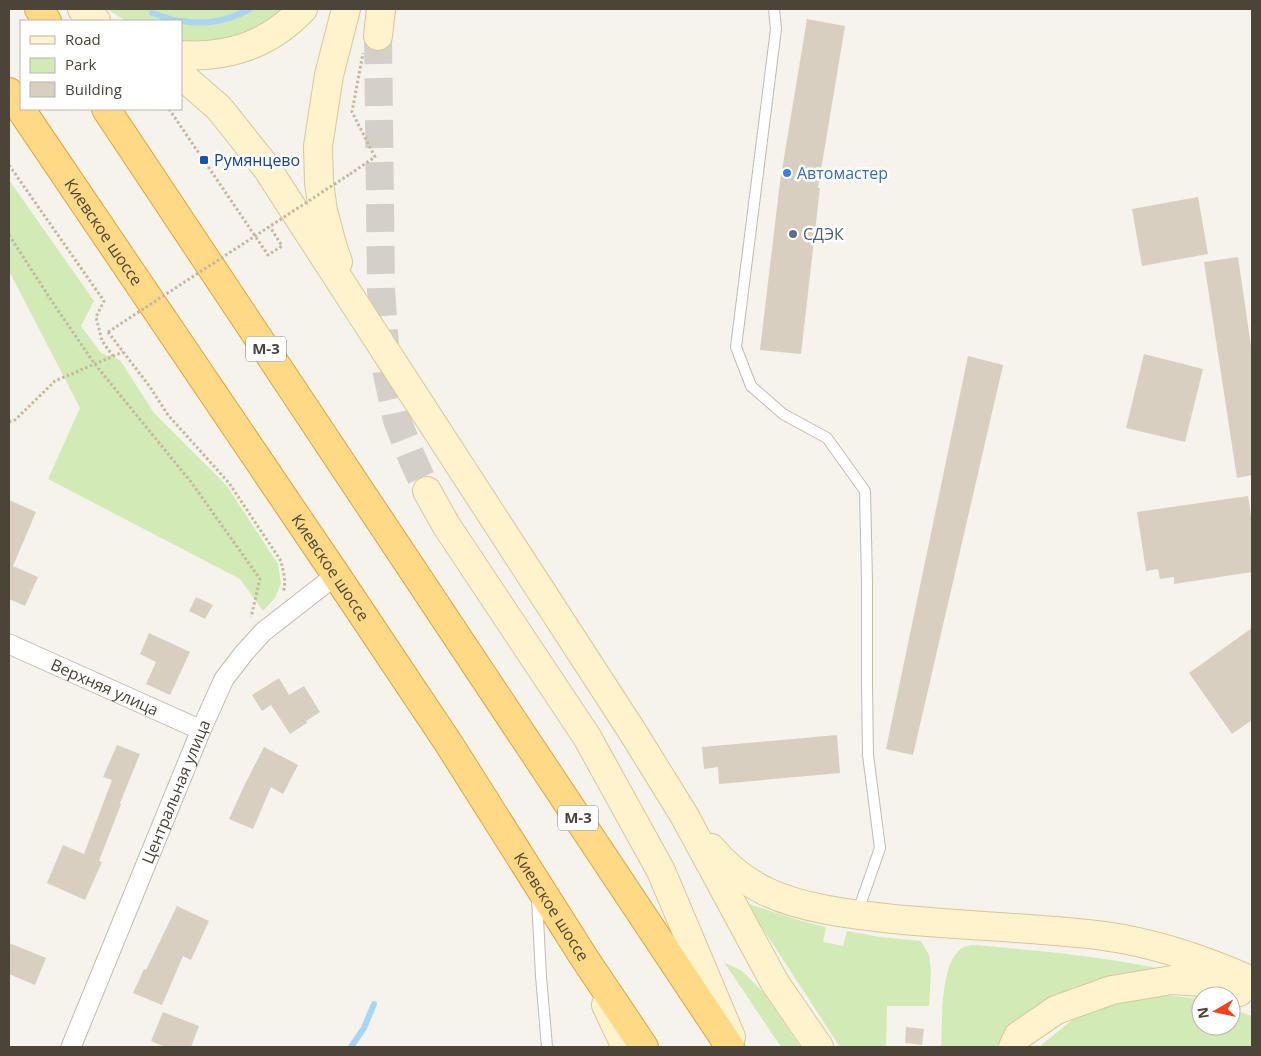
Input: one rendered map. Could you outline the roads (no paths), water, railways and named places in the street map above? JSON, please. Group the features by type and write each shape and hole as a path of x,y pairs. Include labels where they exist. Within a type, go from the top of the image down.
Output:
{"highway":[{"path":"39,9 46,20"},
{"name":"Киевское шоссе","path":"9,92 17,107 449,744 583,956 644,1047"},
{"name":"М-3","path":"107,110 730,1047"}],"main road":[{"path":"82,9 95,20"},
{"path":"182,55 216,54 246,47 282,28 302,9"},
{"path":"346,9 329,75 318,146 319,182 323,211 333,248 352,298"},
{"path":"371,41 381,9"},
{"path":"182,76 218,108 266,167 352,298 627,723 684,815 775,983 818,1047"},
{"path":"427,491 446,524 587,738 661,871 736,1047"},
{"path":"684,815 718,856 748,882 769,893 793,901 856,915 1078,933 1129,940 1184,954 1252,981"},
{"path":"583,956 626,1047"},
{"path":"1013,1047 1018,1036 1056,1010 1112,990 1172,980 1217,983 1252,997"}],"street":[{"name":"Центральная улица","path":"71,1047 201,730 224,679 263,632 336,576"},
{"name":"Верхняя улица","path":"9,644 201,730"}],"lane":[{"path":"774,9 776,29 736,347 751,386 783,414 827,438 865,491 868,582 868,755 880,848 856,915"},
{"path":"537,883 541,976 548,1047"}],"waterway":[{"path":"182,21 217,21 250,9"},
{"path":"152,13 173,20"},
{"path":"351,1047 364,1028 374,1004"}],"tunnel":[{"path":"378,36 381,289 387,374 397,420 427,491"}],"place":[{"name":"Румянцево","path":"204,160"},
{"name":"Автомастер","path":"787,173"},
{"name":"СДЭК","path":"793,234"}]}
